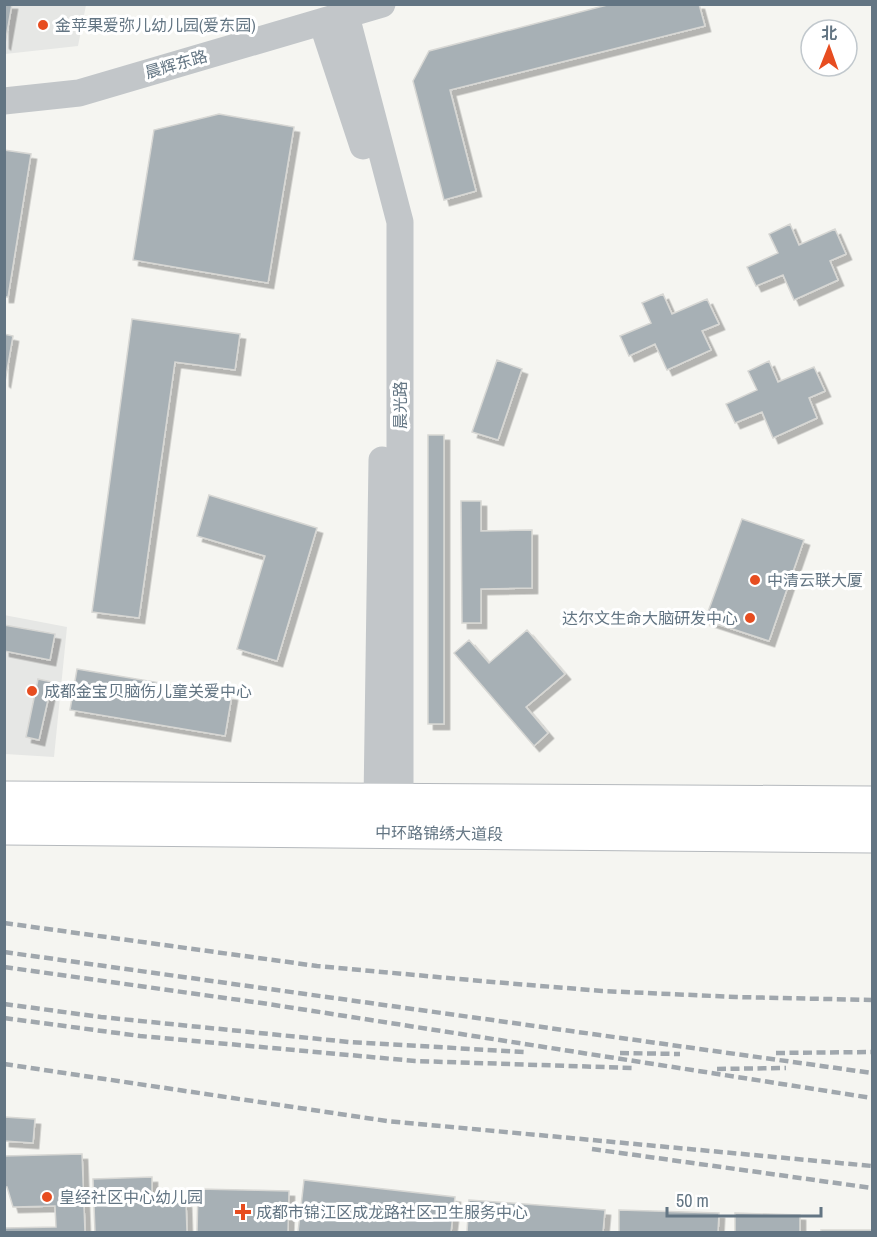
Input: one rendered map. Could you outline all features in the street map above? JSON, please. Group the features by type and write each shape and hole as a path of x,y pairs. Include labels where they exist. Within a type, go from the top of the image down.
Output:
{"main road":[{"name":"中环路锦绣大道段","path":"4,798 873,803"},
{"name":"中环路锦绣大道段","path":"4,828 873,836"}],"street":[{"name":"晨辉东路","path":"4,101 79,93 382,4"},
{"name":"晨光路","path":"334,19 400,222 388,801"}],"shaded area":[{"name":"金苹果爱弥儿幼儿园(爱东园)","path":"4,5 86,5 78,46 5,54"},
{"name":"成都金宝贝脑伤儿童关爱中心","path":"4,615 67,627 54,757 5,754"}],"building":[{"path":"4,4 12,4 5,44 4,43"},
{"path":"611,4 699,4 705,26 450,90 476,191 444,200 413,81 429,51"},
{"path":"219,114 294,127 268,283 133,260 154,130"},
{"path":"4,150 31,154 8,297 4,297"},
{"path":"790,224 799,245 835,229 846,254 830,261 838,280 794,300 783,275 756,286 747,267 778,253 769,234"},
{"path":"663,294 672,314 707,299 719,324 702,331 711,350 667,370 655,344 629,356 620,336 651,323 642,303"},
{"path":"132,319 240,334 235,370 175,362 139,618 92,612"},
{"path":"4,334 13,336 5,382 4,381"},
{"path":"497,360 522,369 498,440 472,432"},
{"path":"769,361 778,382 814,367 825,391 809,398 817,418 773,438 762,412 735,423 726,404 757,390 748,371"},
{"path":"428,435 444,435 444,724 428,724"},
{"path":"209,495 317,528 277,661 237,649 265,556 197,536"},
{"path":"461,501 481,501 481,531 532,530 532,588 481,589 481,623 462,623"},
{"name":"中清云联大厦","path":"742,519 804,540 769,641 705,620"},
{"path":"4,625 55,634 50,660 4,651"},
{"path":"527,630 565,674 526,707 548,733 534,746 454,653 469,640 489,663"},
{"path":"77,669 232,695 225,736 70,710"},
{"path":"38,679 52,682 39,740 26,737"},
{"path":"4,1117 35,1119 33,1143 4,1141"},
{"name":"皇经社区中心幼儿园","path":"82,1154 85,1232 4,1232 4,1228 56,1227 55,1206 13,1207 7,1187 4,1187 4,1156"},
{"path":"152,1177 152,1203 186,1202 187,1232 95,1232 93,1179"},
{"path":"304,1180 455,1197 451,1232 298,1232"},
{"name":"成都市锦江区成龙路社区卫生服务中心","path":"198,1189 289,1191 288,1232 197,1232"},
{"path":"469,1200 605,1210 603,1232 467,1232"},
{"path":"619,1210 719,1213 718,1232 619,1232"},
{"path":"735,1213 800,1215 800,1232 735,1232"},
{"path":"821,1230 871,1230 871,1232 821,1232"}],"railway":[{"path":"4,923 317,966 481,981 602,991 872,1000"},
{"path":"4,952 872,1073"},
{"path":"4,967 268,1004 872,1098"},
{"path":"4,1004 101,1017 349,1042 524,1052"},
{"path":"4,1018 140,1036 415,1061 633,1068"},
{"path":"776,1053 872,1052"},
{"path":"620,1053 680,1054"},
{"path":"4,1064 387,1121 872,1166"},
{"path":"717,1069 786,1068"},
{"path":"592,1149 872,1188"}],"place":[{"name":"金苹果爱弥儿幼儿园(爱东园)","path":"43,25"},
{"name":"中清云联大厦","path":"755,580"},
{"name":"达尔文生命大脑研发中心","path":"750,618"},
{"name":"成都金宝贝脑伤儿童关爱中心","path":"32,691"},
{"name":"皇经社区中心幼儿园","path":"47,1197"},
{"name":"成都市锦江区成龙路社区卫生服务中心","path":"243,1212"}]}
